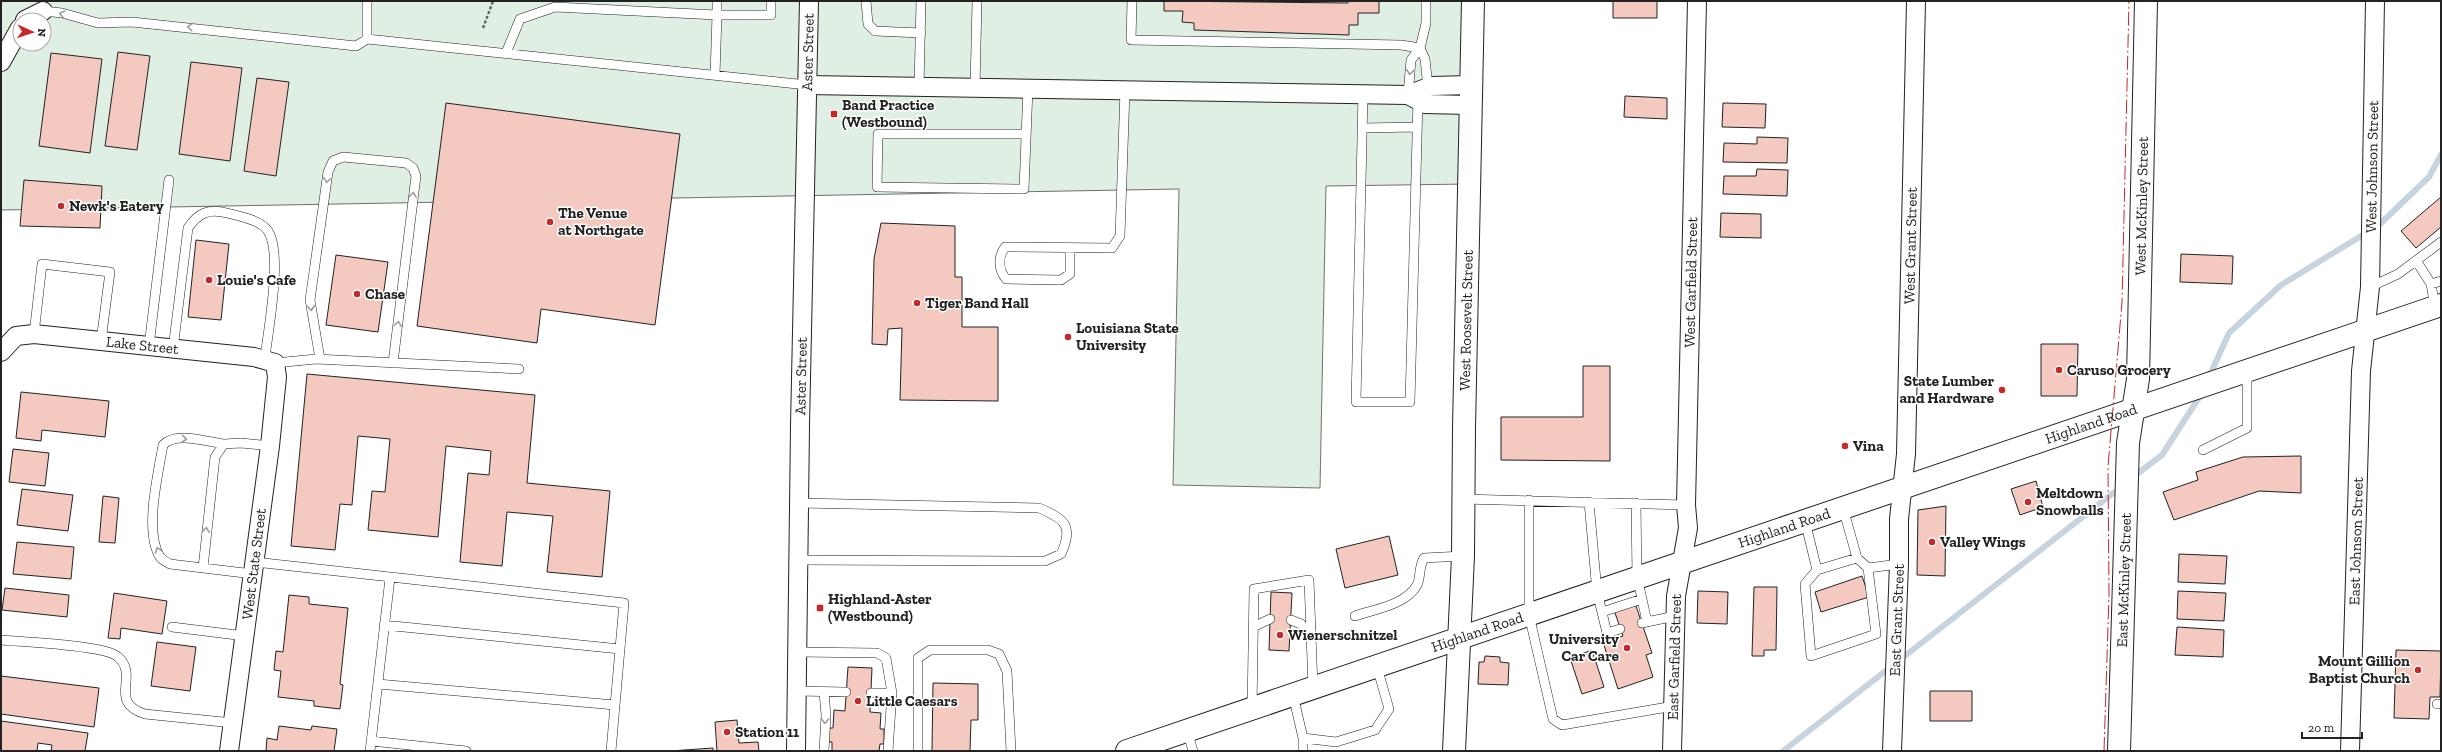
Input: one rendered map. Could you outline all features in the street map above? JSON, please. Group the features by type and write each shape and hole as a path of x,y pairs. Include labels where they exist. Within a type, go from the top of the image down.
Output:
{"street":[{"name":"Aster Street","path":"796,751 798,560 809,1"},
{"name":"West Roosevelt Street","path":"1454,751 1463,556 1470,95 1473,1"},
{"name":"West Garfield Street","path":"1681,564 1688,528 1686,504 1697,1"},
{"name":"West Grant Street","path":"1902,490 1906,454 1916,1"},
{"name":"West McKinley Street","path":"2133,410 2138,379 2146,1"},
{"name":"West Johnson Street","path":"2365,331 2370,287 2375,1"},
{"path":"1,62 12,42"},
{"path":"807,85 1418,94 1425,104 1470,95"},
{"name":"Highland Road","path":"1127,751 1529,615 1599,602 1637,577 1681,564 1843,508 1902,490 2253,368 2438,306"},
{"name":"East Johnson Street","path":"2350,751 2361,371 2365,331"},
{"name":"Lake Street","path":"1,352 16,336 34,334 173,349 272,366"},
{"name":"West State Street","path":"229,751 270,446 272,366"},
{"name":"East McKinley Street","path":"2119,751 2128,449 2133,410"},
{"name":"East Grant Street","path":"1892,751 1899,564 1899,519 1902,490"},
{"name":"East Garfield Street","path":"1672,751 1675,616 1681,564"}],"lane":[{"path":"367,1 367,39"},
{"path":"715,75 717,1"},
{"path":"506,53 520,19 555,7 717,15 771,15 771,1"},
{"path":"866,1 868,24 875,31 920,34"},
{"path":"919,87 921,1"},
{"path":"975,88 977,1"},
{"path":"1132,1 1131,40 1401,45 1420,48"},
{"path":"1418,94 1411,60 1420,48 1426,23 1426,1"},
{"path":"52,12 62,13 98,23 132,22 229,31 356,46 367,39 807,85"},
{"path":"1363,94 1356,402 1410,402 1418,94 1425,59 1420,48"},
{"path":"1026,134 878,134 877,187 1024,189 1028,88"},
{"path":"1070,248 1070,274 1061,280 1006,279 1000,271 1001,253 1005,247 1112,248 1120,236 1125,90"},
{"path":"1362,128 1417,128"},
{"path":"320,359 310,300 328,172 333,161 343,157 406,163 413,168 416,176 393,363"},
{"path":"149,346 169,180"},
{"path":"173,349 188,228 196,216 208,212 224,212 251,220 268,230 274,244 275,261 272,366 320,359 519,369"},
{"path":"2370,287 2398,274 2418,262 2441,242"},
{"path":"2418,262 2431,284 2438,306"},
{"path":"34,334 42,264 110,272 101,341"},
{"path":"2431,284 2441,281"},
{"path":"2203,450 2247,428 2253,368"},
{"path":"270,446 242,443 224,444 177,438 168,439 163,445 153,522 156,549 161,559 170,564 203,568 254,568 390,578 624,603 612,751"},
{"path":"203,568 215,457 224,444"},
{"path":"1463,499 1686,504"},
{"path":"1529,500 1529,615 1553,719 1562,725 1674,706"},
{"path":"1589,502 1599,602 1607,633 1620,629"},
{"path":"798,560 1045,561 1061,554 1067,540 1067,526 1059,516 1039,508 799,503"},
{"path":"1636,503 1637,577 1645,622 1675,616"},
{"path":"1843,508 1857,558 1868,568 1876,634 1811,656 1805,584 1817,570 1857,558"},
{"path":"1805,521 1817,570"},
{"path":"1355,616 1407,598 1418,584 1419,567 1424,558 1463,556"},
{"path":"1868,568 1899,564"},
{"path":"370,751 390,578"},
{"path":"1252,709 1254,589 1309,580 1311,636 1303,692 1303,751"},
{"path":"1599,602 1642,599"},
{"path":"1253,628 1270,618"},
{"path":"1291,620 1301,624 1311,636"},
{"path":"384,625 620,649"},
{"path":"172,627 245,636"},
{"path":"1,640 110,652 124,663 126,674 125,695 127,704 132,710 145,714 233,723"},
{"path":"918,751 918,658 930,650 988,650 999,654 1007,671 1011,751"},
{"path":"797,652 877,652 886,658 892,693 888,751"},
{"path":"1303,738 1336,742 1375,730 1389,709 1377,667"},
{"path":"378,684 615,705"},
{"path":"797,691 846,692"},
{"path":"824,692 826,715 824,751"},
{"path":"871,693 892,693"},
{"path":"1187,730 1193,751"},
{"path":"371,741 466,751"}],"path":[{"path":"483,28 493,1"}],"green space":[{"path":"1,1 1473,1 1469,184 1326,186 1320,488 1173,485 1179,189 1,210"}],"building":[{"path":"1164,1 1348,3 1348,1 1379,1 1379,13 1358,13 1358,25 1349,25 1349,35 1194,30 1194,23 1182,22 1183,11 1164,11"},
{"path":"1613,1 1657,1 1657,18 1613,18"},
{"path":"118,52 150,56 137,150 105,146"},
{"path":"51,53 102,59 90,153 39,146"},
{"path":"191,62 242,68 230,161 179,154"},
{"path":"257,78 289,82 276,176 244,171"},
{"path":"1625,96 1667,98 1667,119 1624,117"},
{"name":"The Venue at Northgate","path":"446,103 680,134 655,325 541,309 537,343 417,326"},
{"path":"1723,103 1766,104 1765,128 1722,127"},
{"path":"1757,137 1788,138 1787,163 1723,162 1724,143 1757,144"},
{"path":"1757,169 1788,170 1787,196 1723,194 1724,176 1756,176"},
{"name":"Newk's Eatery","path":"24,180 102,186 100,228 20,226"},
{"path":"2441,197 2441,227 2416,248 2401,231"},
{"path":"1721,213 1761,214 1761,238 1720,237"},
{"name":"Tiger Band Hall","path":"881,223 955,226 955,277 962,277 962,327 998,327 998,401 900,400 902,328 888,329 887,345 872,344 874,259"},
{"name":"Louie's Cafe","path":"196,240 229,244 221,320 188,317"},
{"path":"2181,254 2233,256 2232,284 2180,282"},
{"name":"Chase","path":"336,255 388,262 378,332 326,325"},
{"name":"Caruso Grocery","path":"2041,344 2078,344 2077,396 2041,396"},
{"path":"1583,366 1610,366 1610,461 1501,460 1501,417 1583,417"},
{"path":"307,374 535,395 527,483 610,491 602,577 547,572 553,516 507,512 502,566 460,562 468,473 489,475 491,451 446,446 438,537 368,530 372,491 385,492 390,439 358,436 352,505 340,504 335,550 291,546"},
{"path":"21,392 109,401 105,437 42,430 41,441 16,438"},
{"path":"13,449 49,453 45,486 9,482"},
{"path":"2301,456 2301,493 2259,491 2174,520 2163,492 2198,480 2196,472 2243,457"},
{"name":"Meltdown Snowballs","path":"2036,481 2043,507 2020,515 2011,489"},
{"path":"22,489 73,495 68,531 17,525"},
{"path":"103,496 119,498 115,543 99,542"},
{"name":"Valley Wings","path":"1946,506 1945,576 1917,575 1918,510"},
{"path":"1389,536 1398,575 1345,588 1336,549"},
{"path":"17,542 74,547 71,579 13,574"},
{"path":"2179,554 2227,556 2225,584 2178,582"},
{"path":"1862,576 1869,597 1821,612 1815,592"},
{"path":"1754,587 1777,587 1776,650 1764,650 1764,656 1752,656"},
{"path":"5,588 69,595 67,617 2,610"},
{"path":"1698,591 1728,592 1727,624 1697,623"},
{"path":"2178,591 2226,593 2224,621 2177,619"},
{"name":"Wienerschnitzel","path":"1271,592 1292,593 1289,651 1269,650"},
{"path":"114,593 167,601 162,634 121,628 120,639 108,638"},
{"path":"289,595 309,597 309,604 348,608 340,684 343,685 340,709 314,706 314,701 278,697 281,671 274,670 276,651 283,652"},
{"name":"University Car Care","path":"1635,603 1652,653 1646,655 1653,677 1618,689 1603,642 1623,636 1614,610"},
{"path":"2177,627 2224,630 2223,657 2175,655"},
{"path":"157,642 196,647 190,691 151,686"},
{"path":"1592,650 1604,687 1582,694 1570,658"},
{"name":"Mount Gillion Baptist Church","path":"2396,650 2441,651 2440,697 2430,697 2429,719 2394,718"},
{"path":"1485,656 1500,657 1500,662 1509,663 1508,685 1478,684 1479,662 1484,662"},
{"name":"Little Caesars","path":"848,667 872,668 870,712 881,713 880,729 884,729 884,744 880,744 879,751 832,751 832,742 827,742 828,728 833,728 834,710 845,711"},
{"path":"1,676 99,688 94,727 1,714"},
{"path":"933,683 978,684 978,720 971,720 970,751 932,751"},
{"path":"1930,691 1972,691 1972,721 1930,721"},
{"name":"Station 11","path":"737,720 739,743 758,742 759,751 717,751 715,722"},
{"path":"1,721 88,733 85,751 51,751 52,745 38,743 37,751 1,751"},
{"path":"279,726 311,730 312,726 337,729 334,751 266,751 267,738 277,740"},
{"name":"Station 11","path":"713,748 713,751 670,751"}],"waterway":[{"path":"2208,379 2229,333 2281,285 2379,225 2429,177 2441,155"},
{"path":"2133,477 2162,455 2202,393"},
{"path":"1783,751 2121,487"}],"power":[{"path":"2104,751 2109,595 2108,467 2122,302 2129,1"}],"place":[{"name":"Band Practice (Westbound)","path":"834,114"},
{"name":"Newk's Eatery","path":"61,206"},
{"name":"The Venue at Northgate","path":"550,222"},
{"name":"Louie's Cafe","path":"209,280"},
{"name":"Chase","path":"357,294"},
{"name":"Tiger Band Hall","path":"917,303"},
{"name":"Louisiana State University","path":"1068,337"},
{"name":"Caruso Grocery","path":"2059,370"},
{"name":"State Lumber and Hardware","path":"2002,390"},
{"name":"Vina","path":"1845,446"},
{"name":"Meltdown Snowballs","path":"2028,502"},
{"name":"Valley Wings","path":"1932,542"},
{"name":"Highland-Aster (Westbound)","path":"820,608"},
{"name":"Wienerschnitzel","path":"1280,635"},
{"name":"University Car Care","path":"1627,648"},
{"name":"Mount Gillion Baptist Church","path":"2418,670"},
{"name":"Little Caesars","path":"858,701"},
{"name":"Station 11","path":"727,732"}]}
